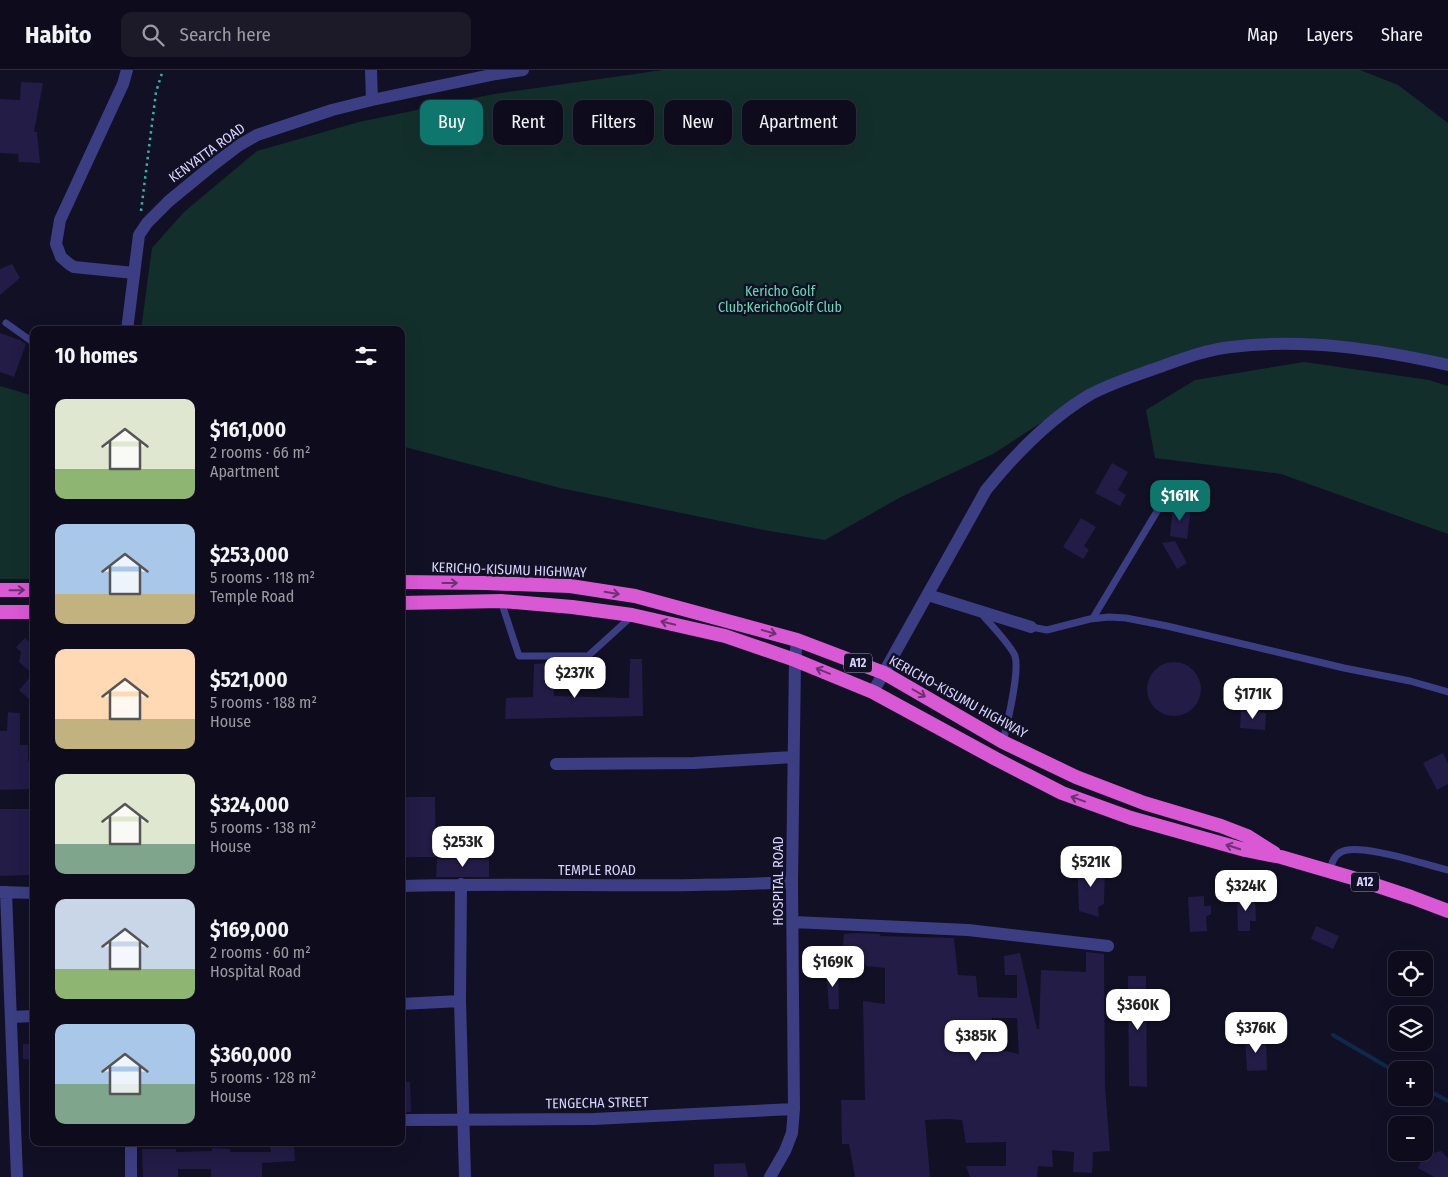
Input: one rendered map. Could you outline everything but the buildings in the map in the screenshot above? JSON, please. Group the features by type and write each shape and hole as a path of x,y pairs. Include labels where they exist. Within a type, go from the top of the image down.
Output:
{"highway":[{"name":"KERICHO-KISUMU HIGHWAY","path":"405,582 570,586 635,596 797,640 884,673 1003,742 1076,777 1144,803 1221,826 1247,836 1281,857"},
{"path":"0,590 30,590"},
{"name":"KERICHO-KISUMU HIGHWAY","path":"405,603 501,601 632,615 725,636 795,660 873,692 1062,793 1131,818 1245,850 1281,857 1411,897 1448,911"},
{"path":"0,612 30,612"}],"street":[{"path":"127,70 123,84 60,220 56,244 61,257 74,267 134,273"},
{"path":"372,70 372,100"},
{"name":"KENYATTA ROAD","path":"138,235 169,201 208,169 257,135 316,115 372,100 523,70"},
{"path":"127,326 138,235"},
{"path":"873,692 928,595 966,522 986,490 1008,463 1044,428 1070,407 1093,393 1186,357 1229,347 1276,343 1334,345 1399,354 1448,365"},
{"path":"928,595 1031,627"},
{"name":"HOSPITAL ROAD","path":"770,1177 785,1152 792,1133 794,1109 792,882 795,660 797,640"},
{"path":"556,764 694,763 793,757"},
{"name":"TEMPLE ROAD","path":"405,886 461,884 719,886 792,882"},
{"path":"461,884 460,1001 465,1177"},
{"path":"17,1177 11,1017 3,892 30,893"},
{"path":"793,922 968,930 1108,946"},
{"path":"405,1004 460,1001"},
{"path":"11,1017 30,1016"},
{"name":"TENGECHA STREET","path":"405,1120 594,1119 794,1109"},
{"path":"131,1146 131,1177"}],"lane":[{"path":"6,323 30,340"},
{"path":"1093,618 1165,498"},
{"path":"501,601 519,656 588,656 632,615"},
{"path":"979,611 1015,656 1013,692 1003,742"},
{"path":"1031,627 1047,630 1093,618 1126,618 1344,668 1410,681 1448,692"},
{"path":"1330,872 1336,855 1342,851 1357,849 1448,870"}],"path":[{"path":"138,235 156,92 162,70"}],"green space":[{"name":"Kericho Golf Club;KerichoGolf Club","path":"663,70 1360,70 1398,85 1448,123 1448,362 1433,359 1228,343 1068,405 993,454 899,498 825,540 769,531 560,488 405,447 405,326 142,326 152,248 184,212 257,151 359,122 420,109 420,145 483,145 483,100 465,100 494,94"},
{"path":"1304,362 1429,380 1448,386 1448,534 1281,474 1155,458 1146,410 1195,380"},
{"path":"0,386 30,395 30,579 0,579"}],"waterway":[{"path":"1333,1035 1388,1067"},
{"path":"1433,1093 1448,1101"}]}
